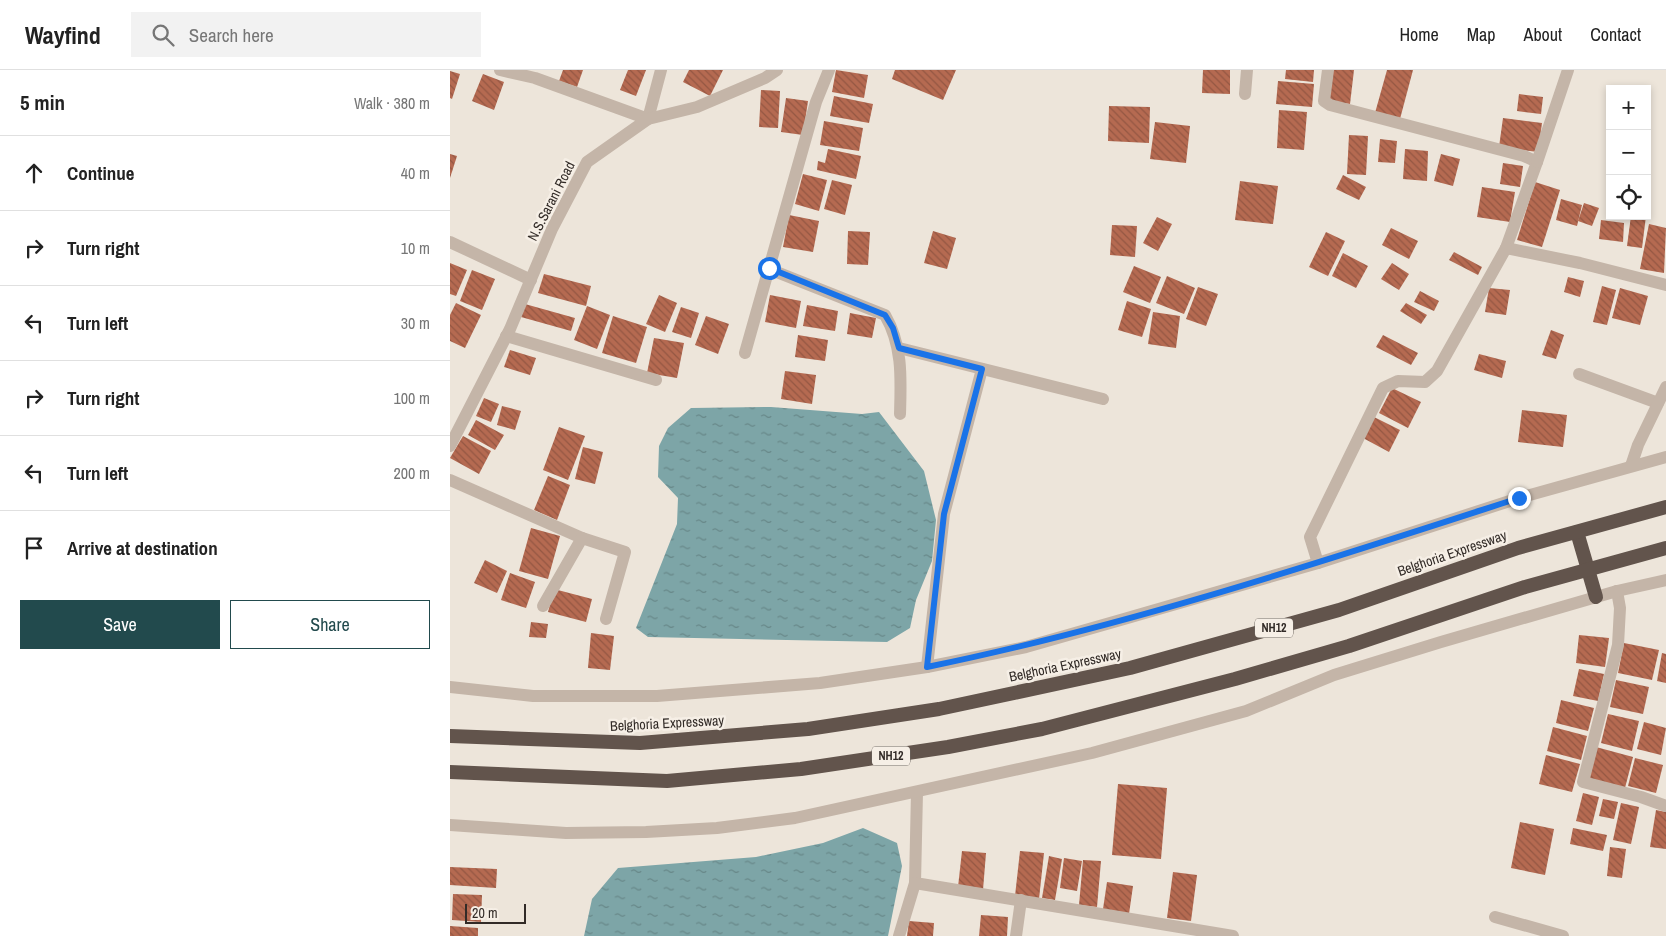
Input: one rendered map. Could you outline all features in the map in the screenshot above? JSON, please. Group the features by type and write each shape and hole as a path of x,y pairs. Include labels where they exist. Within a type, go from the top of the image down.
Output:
{"highway":[{"name":"Belghoria Expressway","path":"450,736 640,743 808,729 939,709 1149,663 1339,610 1483,559 1666,507"},
{"path":"1576,532 1596,598"},
{"name":"NH12","path":"450,772 666,781 801,769 948,747 1042,729 1235,679 1349,646 1473,603 1666,548"}],"street":[{"path":"500,70 535,78 648,119 661,70"},
{"name":"N.S.Sarani Road","path":"450,445 506,336 552,229 587,162 648,119 697,107 765,78 777,70"},
{"path":"745,353 816,102 829,70"},
{"path":"1245,94 1247,70"},
{"path":"1328,70 1324,100 1330,105 1524,156 1537,162"},
{"path":"1318,563 1310,537 1383,388 1398,380 1425,382 1437,371 1506,248 1568,70"},
{"path":"450,242 531,280"},
{"path":"1506,248 1580,264 1666,286"},
{"path":"769,268 885,315 893,328 899,348 900,414"},
{"path":"506,336 656,380"},
{"path":"899,348 1103,400"},
{"path":"927,667 944,514 982,369"},
{"path":"1579,374 1658,403"},
{"path":"1631,466 1638,445 1666,388"},
{"path":"450,687 533,696 657,696 820,683 927,667 1026,647 1318,563 1519,498 1666,457"},
{"path":"450,480 582,538 625,552 606,619"},
{"path":"542,606 582,538"},
{"path":"450,825 566,833 646,832 717,828 795,818 1092,753 1246,710 1334,675 1617,591 1666,580"},
{"path":"1617,591 1620,628 1618,645 1583,782 1641,797 1666,806"},
{"path":"899,936 915,883 917,792"},
{"path":"915,883 1233,936"},
{"path":"1016,936 1021,900"},
{"path":"1495,917 1563,936"}],"water":[{"path":"771,407 862,414 879,412 924,471 936,520 932,561 916,600 910,628 887,642 648,637 636,628 677,524 678,498 658,477 659,446 668,428 691,408"},
{"path":"863,828 897,843 902,866 888,936 584,936 592,899 618,868 756,857 823,843"}],"building":[{"path":"563,70 583,70 577,87 559,81"},
{"path":"628,70 646,70 636,96 620,90"},
{"path":"689,70 723,70 710,96 683,82"},
{"path":"836,70 868,75 864,98 832,92"},
{"path":"895,70 956,70 943,100 892,79"},
{"path":"1203,70 1230,70 1230,94 1202,93"},
{"path":"1286,70 1314,70 1313,82 1285,79"},
{"path":"1331,70 1354,70 1350,104 1327,101"},
{"path":"1387,70 1413,70 1400,119 1375,113"},
{"path":"450,71 460,74 452,99 450,98"},
{"path":"483,74 504,82 494,110 472,101"},
{"path":"1278,81 1314,84 1312,107 1276,104"},
{"path":"761,90 780,91 778,128 759,127"},
{"path":"1519,94 1543,97 1541,114 1517,111"},
{"path":"834,96 873,104 869,123 830,116"},
{"path":"786,98 808,101 803,135 781,132"},
{"path":"1109,106 1150,107 1149,143 1108,141"},
{"path":"1279,110 1307,112 1304,150 1277,148"},
{"path":"1503,118 1542,123 1538,152 1499,147"},
{"path":"824,121 863,128 859,151 820,145"},
{"path":"1155,122 1190,126 1186,163 1150,159"},
{"path":"1349,135 1368,136 1366,175 1347,174"},
{"path":"1380,139 1397,141 1395,163 1378,162"},
{"path":"828,149 861,156 856,179 817,170 818,161 825,163"},
{"path":"1405,149 1428,151 1427,181 1403,179"},
{"path":"450,154 457,156 450,178"},
{"path":"1441,154 1460,159 1453,186 1434,181"},
{"path":"1503,163 1523,166 1520,187 1500,184"},
{"path":"803,174 827,180 819,211 795,204"},
{"path":"1343,175 1366,187 1359,200 1336,189"},
{"path":"832,180 852,185 845,215 824,209"},
{"path":"1240,181 1278,186 1273,224 1235,220"},
{"path":"1535,182 1560,190 1542,247 1517,240"},
{"path":"1482,187 1515,192 1510,222 1477,217"},
{"path":"1561,199 1582,205 1577,226 1556,220"},
{"path":"1584,203 1599,208 1592,226 1578,221"},
{"path":"789,215 819,221 813,252 783,247"},
{"path":"1157,217 1172,224 1158,251 1143,243"},
{"path":"1601,220 1624,223 1623,242 1599,239"},
{"path":"1630,220 1646,220 1642,248 1627,246"},
{"path":"1649,224 1666,228 1664,273 1640,269"},
{"path":"1112,225 1137,226 1135,257 1110,255"},
{"path":"1391,228 1418,241 1409,259 1382,245"},
{"path":"848,231 870,232 868,265 847,264"},
{"path":"933,231 956,238 947,269 924,263"},
{"path":"1326,232 1345,241 1328,276 1309,267"},
{"path":"1454,252 1482,267 1478,275 1449,260"},
{"path":"1343,253 1368,266 1356,288 1332,276"},
{"path":"450,263 467,270 456,296 450,294"},
{"path":"1392,263 1409,274 1399,290 1381,279"},
{"path":"1134,266 1161,277 1150,303 1123,292"},
{"path":"472,270 495,279 482,310 460,301"},
{"path":"544,274 591,286 586,306 538,293"},
{"path":"1167,276 1195,288 1184,314 1156,303"},
{"path":"1568,277 1584,281 1580,297 1564,292"},
{"path":"1602,286 1616,290 1607,325 1593,322"},
{"path":"1198,287 1218,294 1206,326 1186,319"},
{"path":"1489,288 1510,290 1506,315 1485,312"},
{"path":"1620,288 1648,296 1640,325 1612,318"},
{"path":"1420,291 1439,301 1434,311 1414,302"},
{"path":"659,295 677,303 665,332 646,324"},
{"path":"770,295 801,301 796,328 765,322"},
{"path":"1127,301 1151,309 1142,337 1118,330"},
{"path":"456,303 481,315 465,348 450,341 450,315"},
{"path":"1406,303 1427,315 1421,324 1400,311"},
{"path":"525,304 575,318 571,331 521,317"},
{"path":"807,305 838,311 835,331 803,326"},
{"path":"587,306 610,315 597,349 574,340"},
{"path":"681,307 699,313 691,338 672,332"},
{"path":"1153,312 1180,316 1176,348 1148,344"},
{"path":"850,313 876,318 872,338 847,334"},
{"path":"613,316 647,327 636,363 602,353"},
{"path":"706,316 729,324 718,354 695,345"},
{"path":"1551,330 1564,335 1556,359 1542,355"},
{"path":"798,335 828,340 825,361 795,357"},
{"path":"1383,335 1418,353 1411,365 1376,347"},
{"path":"654,338 684,343 677,378 647,373"},
{"path":"510,350 536,358 530,375 504,367"},
{"path":"1479,354 1506,361 1502,378 1474,370"},
{"path":"785,371 816,375 812,404 781,399"},
{"path":"1392,388 1421,402 1408,428 1379,413"},
{"path":"484,398 499,404 491,422 476,416"},
{"path":"502,406 521,411 515,430 497,425"},
{"path":"1522,410 1567,415 1563,447 1518,442"},
{"path":"1374,417 1400,430 1389,452 1363,438"},
{"path":"476,420 504,435 495,450 468,435"},
{"path":"559,427 585,436 568,480 543,470"},
{"path":"463,436 491,451 479,474 450,458"},
{"path":"583,447 603,452 595,484 575,479"},
{"path":"548,476 570,485 557,520 534,510"},
{"path":"531,528 560,536 548,579 519,571"},
{"path":"485,560 507,571 497,593 474,583"},
{"path":"510,573 535,582 526,608 501,600"},
{"path":"554,589 592,599 586,622 548,612"},
{"path":"531,622 548,624 546,638 529,637"},
{"path":"591,633 614,636 610,670 588,668"},
{"path":"1579,635 1609,638 1605,667 1576,663"},
{"path":"1624,643 1659,650 1652,680 1618,673"},
{"path":"1662,653 1666,654 1666,683 1657,681"},
{"path":"1579,669 1604,674 1598,701 1573,696"},
{"path":"1616,680 1649,687 1643,714 1610,707"},
{"path":"1561,700 1594,708 1588,731 1556,723"},
{"path":"1608,714 1639,721 1632,751 1601,743"},
{"path":"1644,722 1666,728 1661,755 1637,749"},
{"path":"1553,727 1587,736 1581,760 1547,751"},
{"path":"1596,747 1633,757 1625,788 1588,779"},
{"path":"1546,755 1580,764 1572,792 1539,784"},
{"path":"1635,758 1663,765 1656,793 1628,786"},
{"path":"1118,784 1167,788 1161,859 1112,855"},
{"path":"1583,793 1599,797 1592,825 1576,821"},
{"path":"1603,799 1618,802 1614,819 1599,816"},
{"path":"1621,803 1639,807 1631,844 1613,840"},
{"path":"1656,810 1666,812 1666,849 1650,847"},
{"path":"1520,822 1554,829 1545,875 1511,868"},
{"path":"1573,828 1607,835 1603,851 1570,844"},
{"path":"1610,847 1626,849 1622,878 1607,876"},
{"path":"962,851 986,853 983,890 958,887"},
{"path":"1020,851 1044,853 1039,899 1015,896"},
{"path":"1049,856 1062,859 1055,900 1042,898"},
{"path":"1064,858 1082,861 1077,891 1060,888"},
{"path":"1083,860 1101,861 1097,907 1079,905"},
{"path":"450,867 497,869 496,888 450,885"},
{"path":"1173,872 1197,875 1191,921 1167,918"},
{"path":"1107,882 1133,886 1129,914 1103,909"},
{"path":"453,894 482,895 481,922 452,920"},
{"path":"981,915 1008,917 1007,936 979,936"},
{"path":"909,921 934,923 933,936 907,936"},
{"path":"450,926 478,928 478,936 450,936"}],"route":[{"path":"769,268 885,315 893,328 899,348 982,369 944,514 927,667 1026,647 1318,563 1519,498"}]}
